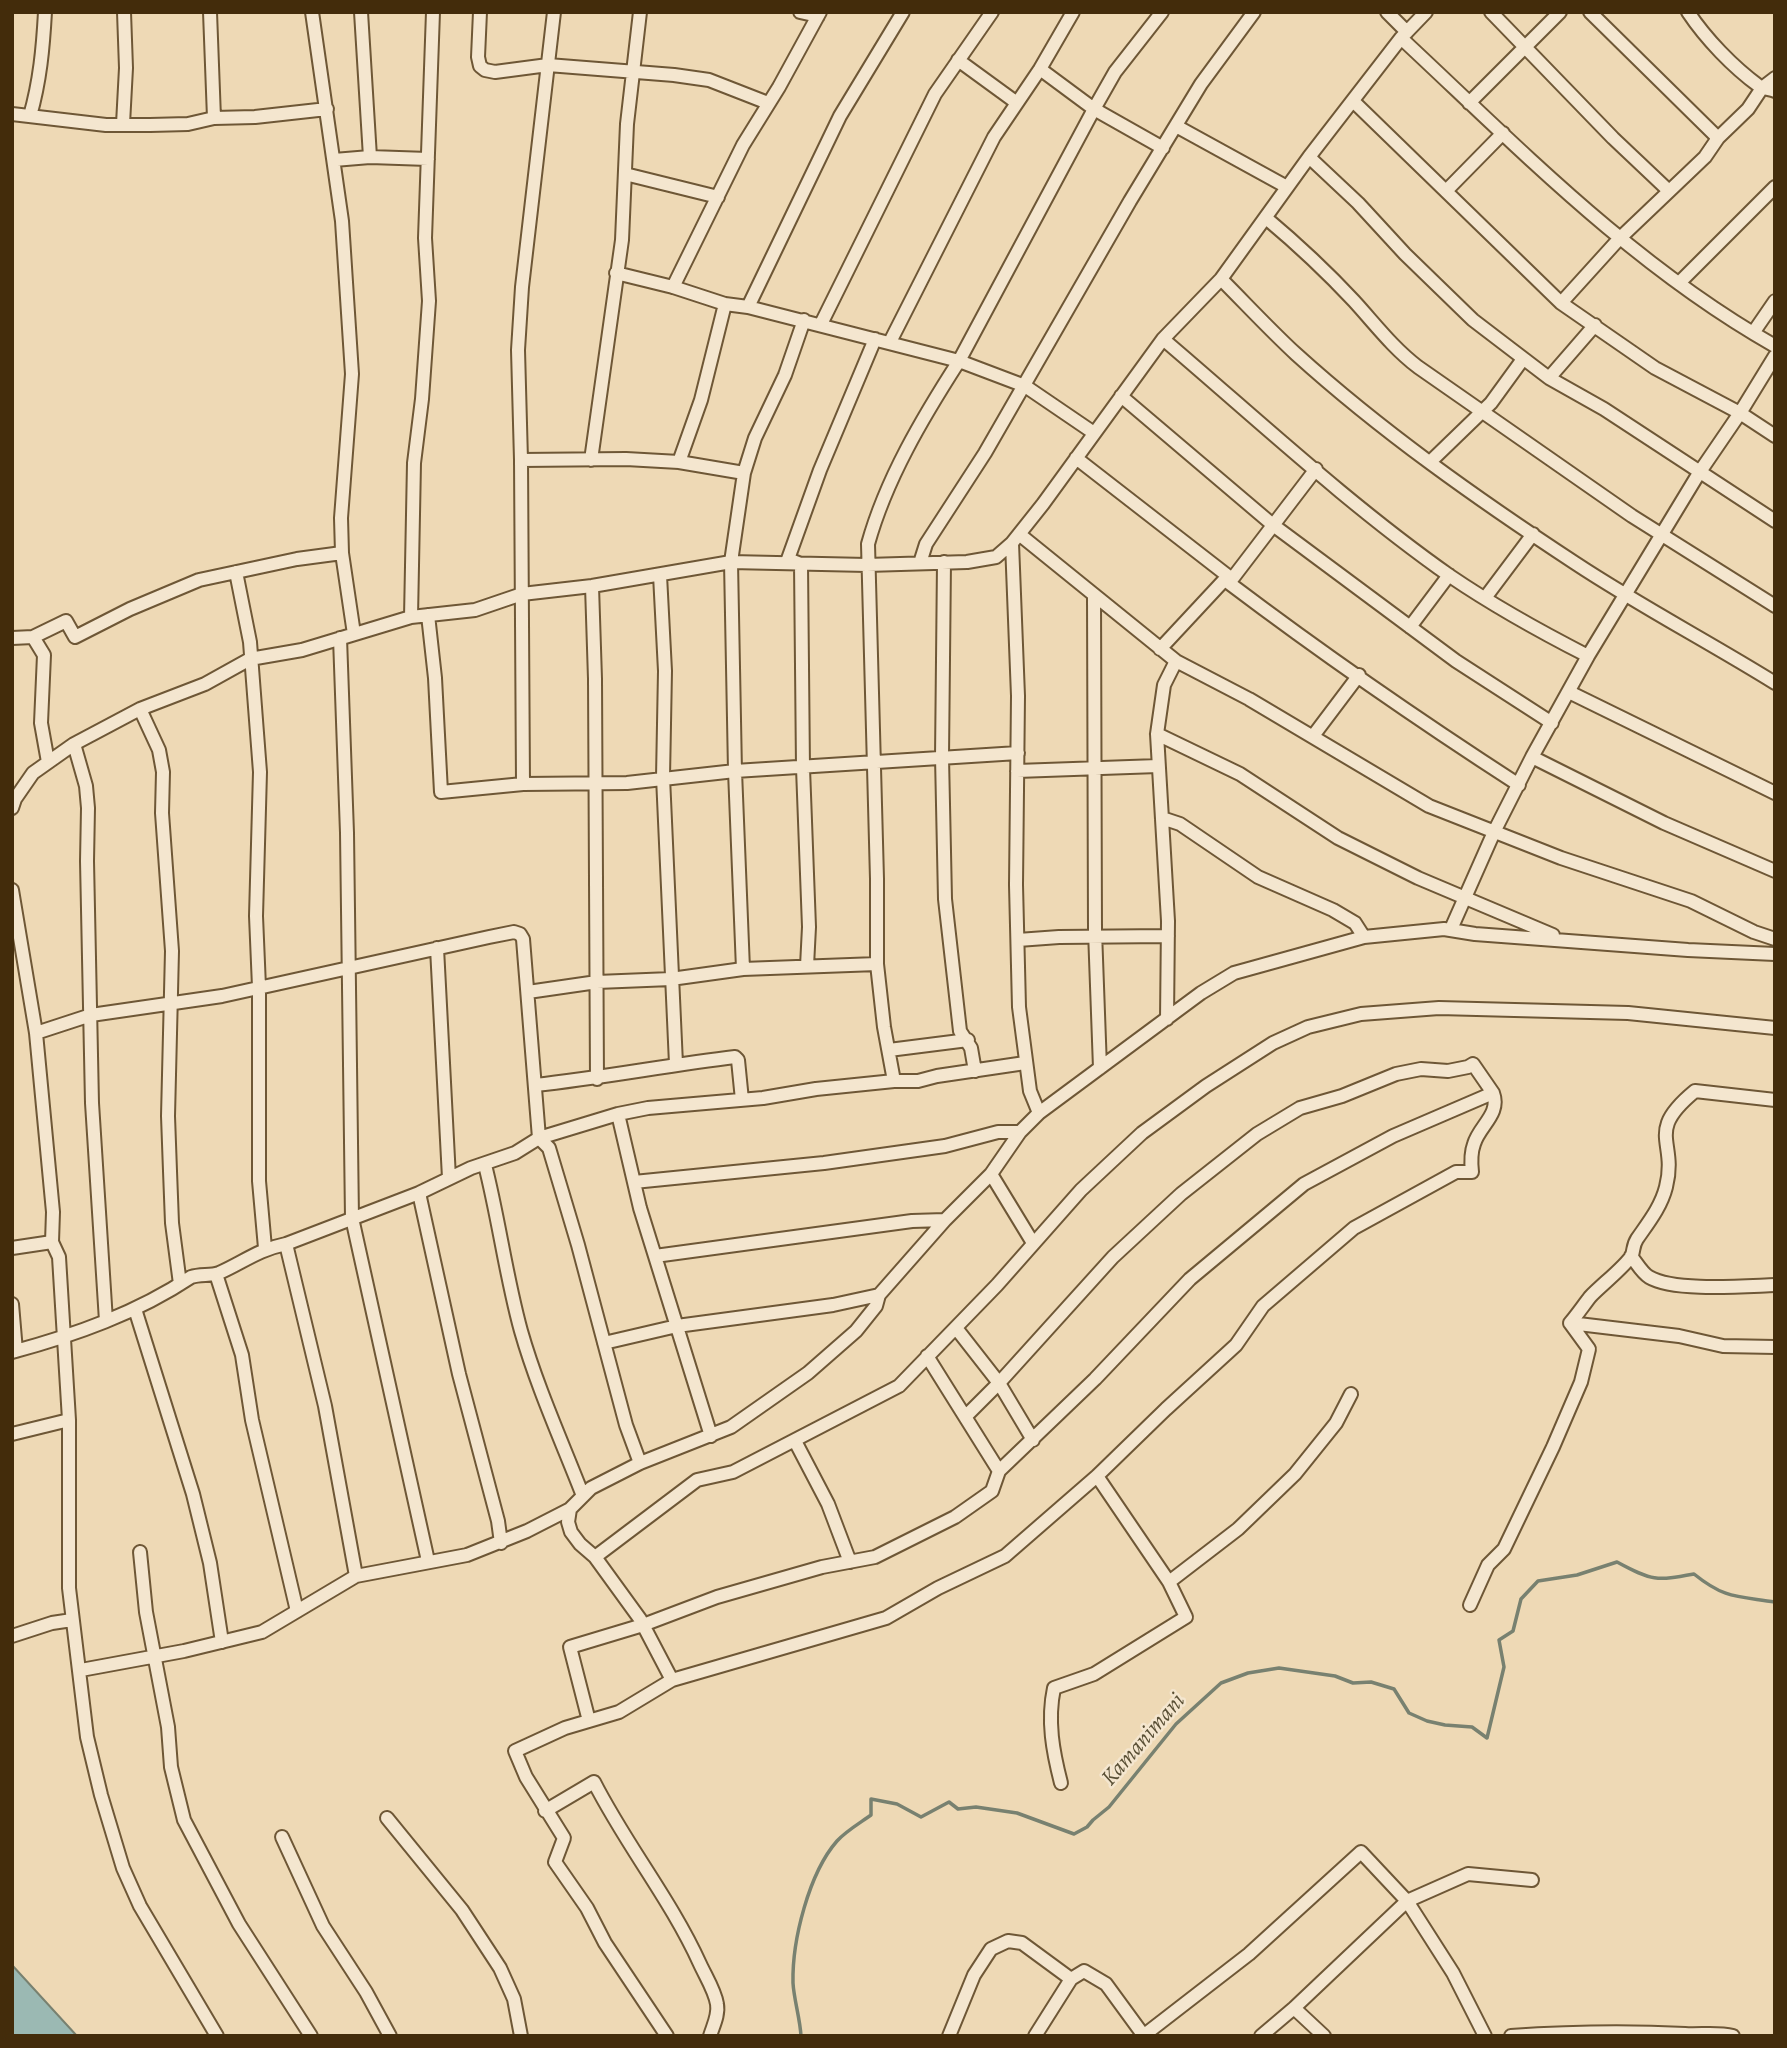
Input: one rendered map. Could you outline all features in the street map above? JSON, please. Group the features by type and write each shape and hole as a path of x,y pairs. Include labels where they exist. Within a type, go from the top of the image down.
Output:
{"street":[{"path":"30,116 38,88 45,12"},
{"path":"123,124 126,68 124,12"},
{"path":"210,12 214,118"},
{"path":"312,12 342,221 352,374 341,518 342,553 354,634"},
{"path":"360,12 370,157"},
{"path":"411,617 414,463 429,301 425,238 433,12"},
{"path":"480,12 478,57 480,66 485,70 495,72 548,65 709,80 768,103"},
{"path":"523,784 522,460 518,350 522,287 554,12"},
{"path":"592,460 622,240 627,124 640,12"},
{"path":"673,287 743,145 819,14 800,12"},
{"path":"748,307 840,116 903,12"},
{"path":"821,324 935,94 992,12"},
{"path":"890,342 931,266 994,137 1040,69 1073,12"},
{"path":"894,1081 884,1027 877,964 868,544 885,495 1094,109 1115,72 1162,12"},
{"path":"920,562 926,544 985,453 1130,201 1201,84 1254,12"},
{"path":"1387,12 1404,35 1469,103 1619,239 1679,283 1775,346"},
{"path":"12,808 33,773 74,744 140,709 205,684 250,659 302,650 411,617 475,610 522,594 592,586 731,562 867,565 967,562 996,557 1015,539 1163,339 1221,279 1309,157 1404,35 1426,12"},
{"path":"1491,12 1613,138 1669,191"},
{"path":"1469,103 1560,12"},
{"path":"1590,12 1718,138"},
{"path":"1688,12 1704,33 1768,89"},
{"path":"958,60 1017,103"},
{"path":"1040,69 1094,109 1164,148"},
{"path":"1561,303 1619,239 1705,157 1718,138 1768,89 1775,78"},
{"path":"1353,101 1561,303 1655,368 1740,412 1775,436"},
{"path":"12,114 106,125 188,124 214,118 255,117 327,109"},
{"path":"1176,127 1287,187"},
{"path":"1446,191 1503,133"},
{"path":"334,160 370,157 428,159"},
{"path":"1309,157 1473,320 1549,377 1604,409 1775,521"},
{"path":"625,174 718,197"},
{"path":"1679,283 1775,187"},
{"path":"1266,218 1303,249 1401,354 1481,413 1661,536 1775,606"},
{"path":"616,273 673,287 725,304 821,324 959,360 1025,386 1094,433"},
{"path":"1221,279 1296,354 1430,462 1576,564 1714,644 1775,683"},
{"path":"1753,333 1775,301"},
{"path":"679,462 701,400 725,304"},
{"path":"743,970 734,771 731,562 744,474 755,439 785,375 804,320"},
{"path":"1549,377 1595,325"},
{"path":"800,564 788,559 790,550 875,339"},
{"path":"1163,339 1381,523 1449,575 1537,630 1588,656"},
{"path":"1451,929 1494,832 1588,656 1699,472 1775,356"},
{"path":"1430,462 1491,404 1523,359"},
{"path":"1121,396 1273,525 1410,627 1552,723"},
{"path":"1076,458 1281,622 1519,785"},
{"path":"522,460 626,459 679,462 744,474"},
{"path":"1160,649 1229,579 1316,469"},
{"path":"1485,598 1533,534"},
{"path":"1015,539 1094,595 1176,661 1313,736 1429,806 1561,858 1691,901 1754,932 1775,939"},
{"path":"1015,539 1019,1007 1030,1091 1039,1112"},
{"path":"12,638 33,637 66,621 75,637 130,609 199,580 297,559 342,553"},
{"path":"944,562 942,757 945,899 960,1031 968,1040 975,1071"},
{"path":"800,564 809,927 807,966"},
{"path":"236,572 250,642 260,772 256,916 259,987 259,1181 265,1248"},
{"path":"660,575 665,671 663,777 676,1064"},
{"path":"1410,627 1449,575"},
{"path":"592,586 597,1079"},
{"path":"1094,595 1095,938 1100,1068"},
{"path":"428,615 435,678 441,792 523,784 627,783 734,771 1018,753"},
{"path":"33,637 44,655 40,723 48,762"},
{"path":"340,638 352,1218 428,1562"},
{"path":"1167,1019 1168,936 1157,734 1164,685 1176,661"},
{"path":"1313,736 1359,675"},
{"path":"1569,692 1775,793"},
{"path":"140,709 159,750 163,772 162,813 172,939 170,1171 172,1223 180,1284"},
{"path":"1157,734 1240,774 1338,838 1418,878 1566,941"},
{"path":"74,744 86,786 88,808 92,1103 106,1321"},
{"path":"1532,757 1652,817 1775,871"},
{"path":"1017,771 1158,766"},
{"path":"1162,818 1180,824 1258,877 1333,910 1355,923 1364,937"},
{"path":"12,890 36,1033 53,1212 52,1242 59,1257 69,1420 69,1588 87,1737 123,1868 139,1906 217,2036"},
{"path":"81,1670 262,1632 356,1576 467,1555 501,1543 570,1509 591,1488 640,1463 731,1427 808,1373 856,1331 876,1306 879,1294 945,1220 991,1174 1020,1132 1039,1112 1200,993 1234,973 1364,937 1451,929 1475,934 1775,954"},
{"path":"36,1033 91,1015 222,996 489,937 520,933 523,939 539,1138 550,1148 625,1425 640,1463"},
{"path":"1018,940 1168,936"},
{"path":"437,948 449,1178"},
{"path":"527,992 597,982 671,979 743,970 877,964"},
{"path":"12,971 26,968"},
{"path":"595,1557 697,1480 733,1472 898,1386 997,1285 1081,1190 1142,1133 1206,1086 1273,1043 1308,1027 1361,1013 1439,1008 1628,1013 1775,1028"},
{"path":"889,1050 968,1040"},
{"path":"535,1085 597,1079 676,1064 735,1057 738,1060 742,1100"},
{"path":"12,1304 14,1352 106,1321 135,1309 201,1274 216,1274 265,1248 286,1244 419,1193 449,1178 515,1153 539,1138 618,1114 648,1108 742,1100 816,1089 918,1081 1025,1063"},
{"path":"667,2036 555,1861 564,1838 545,1811 515,1751 565,1728 619,1712 673,1680 886,1618 938,1588 1005,1556 1097,1476 1236,1345 1264,1306 1354,1228 1456,1172 1472,1172 1473,1145 1491,1116 1495,1098 1493,1093 1473,1064 1468,1068 1448,1071 1421,1069 1396,1074 1342,1096 1300,1108 1257,1134 1181,1194 1114,1257 966,1416"},
{"path":"1570,1323 1589,1298 1631,1256 1634,1243 1655,1214 1669,1171 1665,1130 1680,1103 1695,1091 1775,1100"},
{"path":"589,1721 570,1647 643,1625 717,1597 822,1567 875,1557 955,1517 992,1491 999,1471 1033,1440 1190,1279 1304,1184 1384,1141 1493,1093"},
{"path":"618,1114 654,1256 710,1436"},
{"path":"634,1182 824,1163 945,1146 998,1132 1020,1132"},
{"path":"485,1165 522,1332 583,1496"},
{"path":"991,1174 1033,1243"},
{"path":"419,1193 459,1374 498,1521 501,1543"},
{"path":"654,1256 912,1221 945,1220"},
{"path":"12,1248 52,1242"},
{"path":"286,1244 325,1406 356,1576"},
{"path":"1631,1256 1647,1277 1665,1282 1710,1288 1775,1285"},
{"path":"216,1274 242,1355 252,1420 297,1611"},
{"path":"604,1343 677,1326 833,1305 879,1294"},
{"path":"135,1309 193,1494 210,1563 222,1642"},
{"path":"1570,1323 1679,1336 1723,1346 1775,1348"},
{"path":"1470,1605 1488,1565 1504,1549 1581,1382 1589,1349 1570,1323"},
{"path":"956,1328 999,1383 1033,1440"},
{"path":"928,1356 999,1471"},
{"path":"1169,1582 1238,1530 1295,1474 1336,1423 1351,1394"},
{"path":"12,1434 69,1420"},
{"path":"795,1441 828,1504 850,1562"},
{"path":"1061,1783 1051,1743 1051,1701 1054,1688 1094,1674 1186,1617 1169,1582 1097,1476"},
{"path":"570,1509 568,1522 571,1532 595,1557 643,1625 673,1680"},
{"path":"140,1552 153,1656 168,1727 171,1767 184,1820 239,1924 311,2036"},
{"path":"12,1636 52,1623 72,1620"},
{"path":"545,1811 594,1782 613,1820 689,1940 717,2004 710,2036"},
{"path":"387,1818 462,1910 500,1968 514,1999 522,2036"},
{"path":"282,1837 323,1926 366,1992 390,2036"},
{"path":"1035,2036 1071,1979 1084,1971 1106,1984 1144,2036 1249,1954 1361,1852 1407,1901 1453,1973 1485,2036"},
{"path":"1261,2036 1407,1901 1468,1874 1532,1880"},
{"path":"948,2036 974,1975 991,1949 1008,1941 1022,1943 1071,1979"},
{"path":"1294,2008 1324,2036"},
{"path":"1511,2036 1638,2032 1721,2032 1733,2036"}],"water":[{"path":"12,1965 77,2036 12,2036"}],"waterway":[{"name":"Kamanimani","path":"801,2036 793,1966 804,1908 818,1871 837,1841 871,1815 871,1799 897,1804 921,1817 949,1802 958,1809 976,1807 1017,1813 1074,1834 1087,1827 1109,1807 1176,1724 1221,1683 1248,1673 1279,1668 1335,1676 1353,1683 1371,1682 1394,1689 1409,1713 1427,1721 1472,1727 1487,1738 1504,1667 1499,1640 1513,1631 1521,1599 1538,1581 1577,1575 1617,1562 1654,1578 1694,1574 1723,1592 1775,1602"}]}
